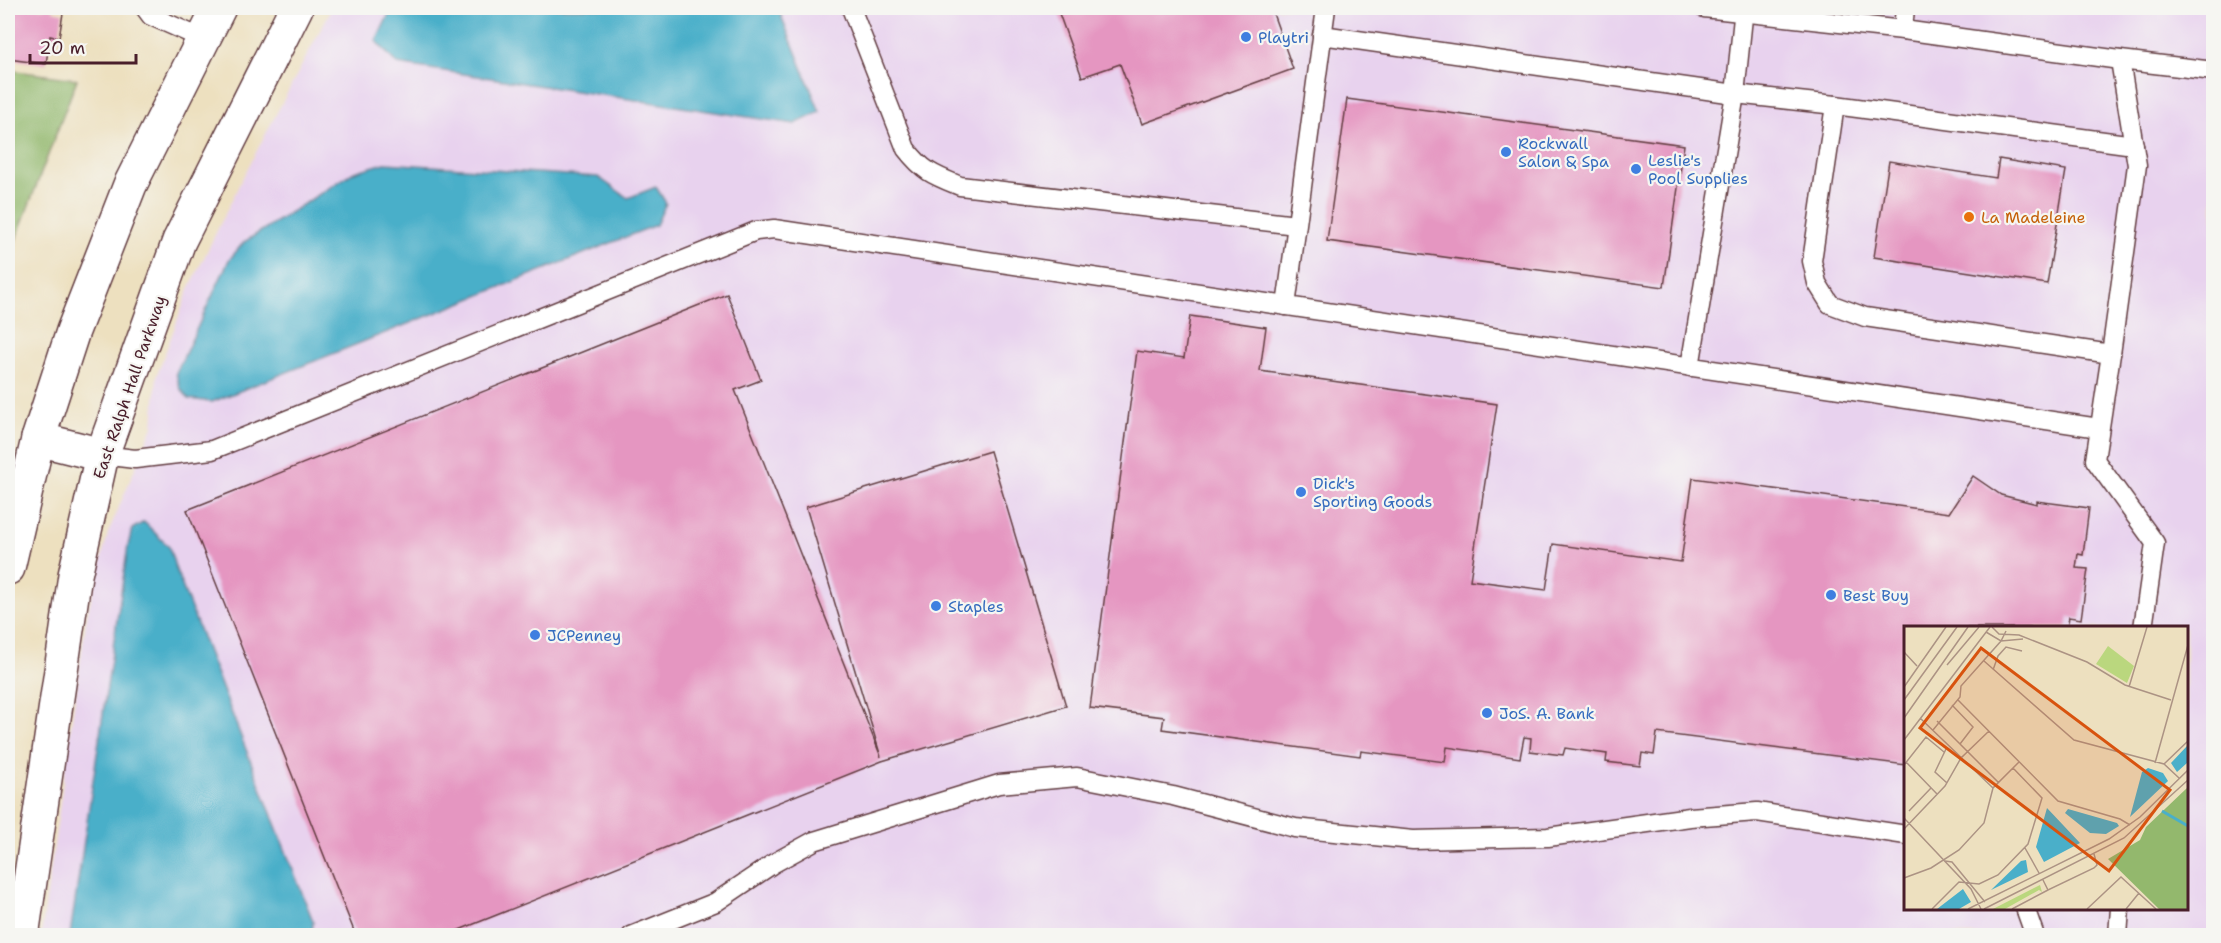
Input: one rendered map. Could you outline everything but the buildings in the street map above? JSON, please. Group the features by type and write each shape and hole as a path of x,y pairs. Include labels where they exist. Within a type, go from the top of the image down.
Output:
{"main road":[{"path":"8,568 38,439 74,331 130,185 219,8"},
{"name":"East Ralph Hall Parkway","path":"22,936 75,575 102,455 179,241 296,8"},
{"path":"38,439 102,455"}],"lane":[{"path":"145,8 151,16 203,39"},
{"path":"851,8 906,149 919,166 936,176 960,186 1296,225"},
{"path":"1286,306 1326,8"},
{"path":"1704,8 1744,10 2120,60 2214,70"},
{"path":"1903,30 1905,8"},
{"path":"1690,367 1735,94 1744,10"},
{"path":"1322,35 1735,94 2134,145"},
{"path":"2120,60 2137,165 2095,460 2155,543 2144,626"},
{"path":"1835,105 1812,261 1817,283 1830,304 1865,317 2111,354"},
{"path":"102,455 135,459 212,450 756,231 774,229 2099,428"},
{"path":"630,936 716,902 774,863 814,841 999,784 1077,777 1173,796 1295,828 1413,840 1548,837 1690,817 1757,812 1904,835"},
{"path":"2025,910 2035,936"},
{"path":"2118,936 2120,910"}],"shaded area":[{"path":"332,8 2213,8 2213,935 41,936 87,615 108,533 153,426 157,375 189,289 241,181"}],"green space":[{"path":"8,70 77,79 8,260"}],"water":[{"path":"392,8 778,8 820,112 795,124 397,64 376,41"},
{"path":"385,163 598,177 628,198 656,187 666,203 656,225 212,402 189,399 180,388 176,373 229,260 244,242 354,172"},
{"path":"144,522 169,547 313,921 312,935 70,935 128,546 132,529"}],"place":[{"name":"Playtri","path":"1246,37"},
{"name":"Rockwall Salon & Spa","path":"1506,152"},
{"name":"Leslie's Pool Supplies","path":"1636,169"},
{"name":"La Madeleine","path":"1969,217"},
{"name":"Dick's Sporting Goods","path":"1301,492"},
{"name":"Best Buy","path":"1831,595"},
{"name":"Staples","path":"936,606"},
{"name":"JCPenney","path":"535,635"},
{"name":"JoS. A. Bank","path":"1487,713"}]}
